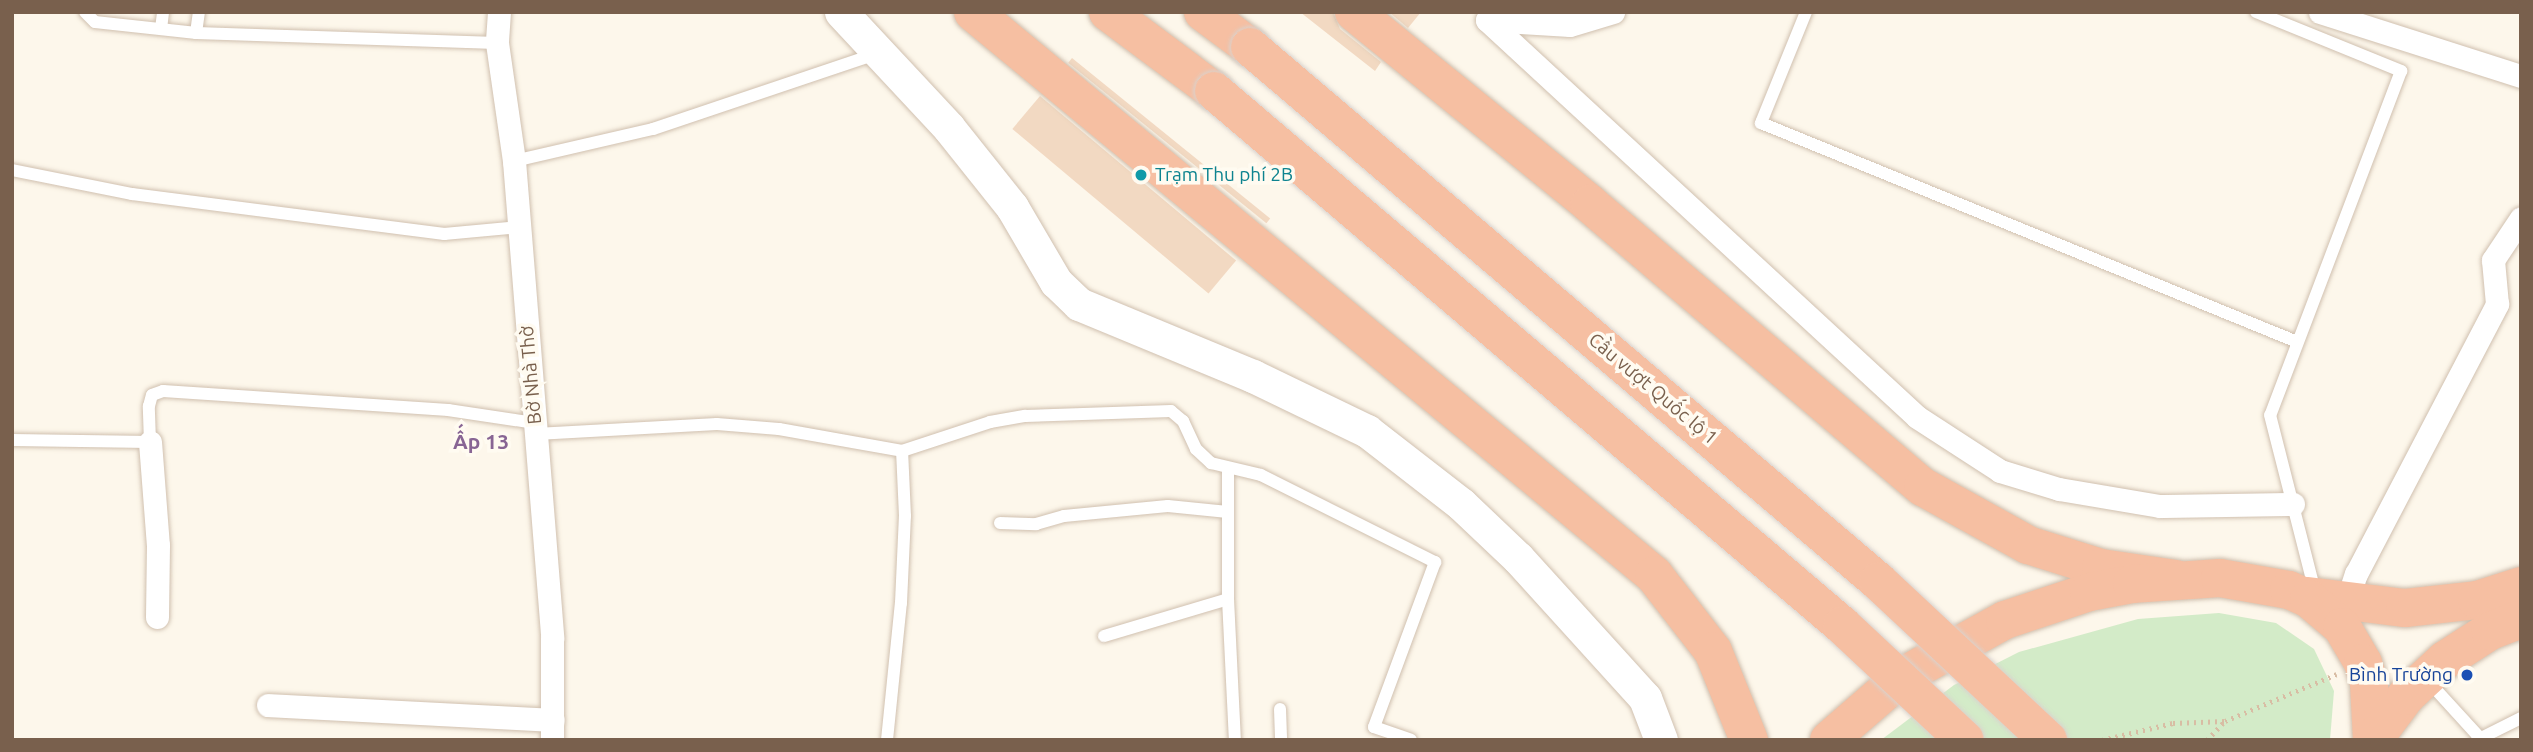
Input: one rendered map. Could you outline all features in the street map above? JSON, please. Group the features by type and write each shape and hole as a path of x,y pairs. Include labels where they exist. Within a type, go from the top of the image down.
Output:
{"highway":[{"path":"973,12 1654,575 1713,652 1749,740"},
{"path":"1108,12 1214,91 1842,625 1965,740"},
{"name":"Cầu vượt Quốc lộ 1","path":"1203,12 1250,47 1878,581 2048,740"},
{"path":"1354,12 1590,204 1923,487 2028,545 2101,568 2176,579"},
{"path":"1829,740 1903,676 1993,625 2089,592 2176,579 2220,578 2317,597 2429,607 2477,600 2521,586"},
{"path":"2317,597 2363,663 2372,705 2372,740"},
{"path":"2372,740 2424,677 2467,644 2521,619"}],"street":[{"name":"Bờ Nhà Thờ","path":"499,12 497,43 514,161 552,638 553,730"},
{"path":"841,12 957,138 1012,207 1056,282 1080,304 1253,376 1367,431 1461,504 1518,558 1644,698 1661,740"},
{"path":"1613,12 1570,25 1487,20 1917,416 2000,471 2059,489 2160,506 2293,504"},
{"path":"2320,12 2521,76"},
{"path":"2317,597 2356,574 2497,303 2493,260 2521,218"},
{"path":"150,442 158,545 157,617"},
{"path":"268,705 553,730"}],"lane":[{"path":"85,12 94,22 196,33 497,43"},
{"path":"161,29 163,12"},
{"path":"196,33 199,12"},
{"path":"1805,12 1761,123 2295,341"},
{"path":"2256,12 2400,71 2295,341 2270,415 2317,597"},
{"path":"514,161 653,129 879,53"},
{"path":"12,170 132,194 444,234 520,228"},
{"path":"12,440 150,442 149,406 152,395 163,391 449,410 535,428 717,424 779,429 902,451 990,422 1025,416 1165,409 1183,422 1203,458 1228,468 1261,475 1434,562 1374,727 1411,740"},
{"path":"887,740 902,590 902,451"},
{"path":"1228,468 1228,599 1235,740"},
{"path":"1000,523 1036,524 1064,516 1168,506 1228,512"},
{"path":"1104,636 1228,599"},
{"path":"2424,677 2479,739 2521,718"},
{"path":"1280,709 1281,740"}],"path":[{"path":"2102,740 2174,723 2225,721 2363,663"},
{"path":"2207,740 2225,721"}],"green space":[{"path":"2219,613 2276,623 2314,649 2334,691 2330,740 1881,740 1954,685 2019,652 2138,619"}],"building":[{"path":"1300,12 1333,12 1340,29 1381,62 1375,71"},
{"path":"1389,12 1421,12 1408,28"},
{"path":"1072,58 1270,218 1266,223 1068,63"},
{"path":"1040,96 1236,261 1208,293 1012,129"}],"place":[{"name":"Trạm Thu phí 2B","path":"1141,175"},
{"name":"Bình Trường","path":"2467,675"}],"district":[{"name":"Ấp 13","path":"481,441"}]}
